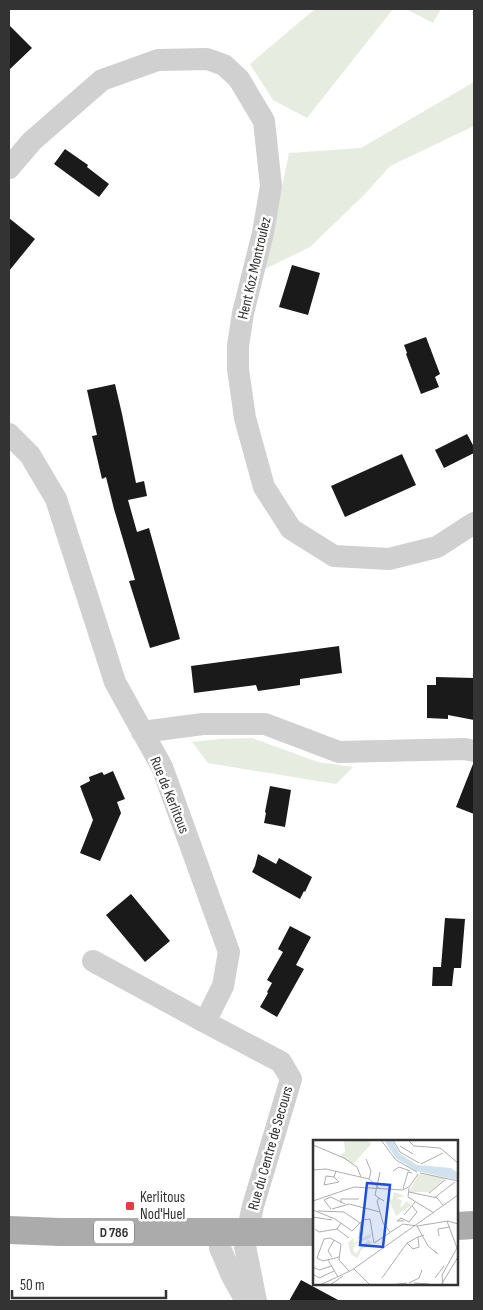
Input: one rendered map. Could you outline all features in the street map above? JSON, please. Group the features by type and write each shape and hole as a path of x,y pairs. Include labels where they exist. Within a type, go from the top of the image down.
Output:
{"main road":[{"path":"458,1226 474,1225"},
{"name":"D 786","path":"9,1230 60,1232 313,1232"}],"street":[{"name":"Hent Koz Montroulez","path":"9,168 32,141 102,80 158,60 208,59 224,65 239,79 264,121 271,186 263,233 243,313 238,346 238,369 245,418 264,486 292,528 334,556 390,559 437,546 474,523"},
{"name":"Rue de Kerlitous","path":"9,434 30,455 56,498 114,682 162,767 229,952 223,986 205,1022"},
{"path":"142,732 203,724 265,724 339,752 465,749 474,751"},
{"path":"93,961 205,1022"},
{"name":"Rue du Centre de Secours","path":"205,1022 281,1062 291,1079 253,1206 247,1233 245,1246 256,1301"},
{"path":"219,1232 220,1248 232,1276 246,1301"}],"shaded area":[{"path":"315,9 393,9 307,118 273,100 250,64"},
{"path":"406,9 441,9 433,23"},
{"path":"474,82 474,126 390,166 365,194 310,247 265,269 289,153 361,148"},
{"path":"252,738 318,762 353,767 336,784 208,763 192,742"}],"building":[{"path":"9,25 32,48 9,70"},
{"path":"65,149 88,165 87,167 109,184 99,197 54,164"},
{"path":"9,218 35,239 9,271"},
{"path":"292,265 320,273 308,315 279,307"},
{"path":"426,337 440,374 435,377 439,387 421,394 404,345"},
{"path":"115,384 136,483 144,481 147,496 128,500 137,532 149,528 180,639 150,648 129,581 135,580 106,477 102,479 92,436 97,435 87,390"},
{"path":"467,434 474,447 474,453 444,468 435,450"},
{"path":"402,454 416,485 345,517 331,486"},
{"path":"339,646 342,673 300,679 300,685 258,691 256,685 194,693 191,666"},
{"path":"436,677 474,678 474,720 448,715 448,719 427,718 427,685 436,685"},
{"path":"474,764 474,814 456,807"},
{"path":"113,771 125,799 117,802 121,813 100,861 80,853 93,820 80,786 90,781 89,777 102,772 104,775"},
{"path":"270,786 291,790 285,827 264,823"},
{"path":"258,854 276,864 279,858 312,877 300,899 252,872"},
{"path":"131,894 170,941 145,962 106,915"},
{"path":"445,918 465,919 461,968 454,968 452,986 432,986 433,967 441,967"},
{"path":"290,926 311,937 296,965 304,969 277,1017 260,1007 272,983 267,980 283,952 278,949"},
{"path":"301,1280 340,1301 289,1301"}],"place":[{"name":"Kerlitous Nod'Huel","path":"130,1206"}]}
